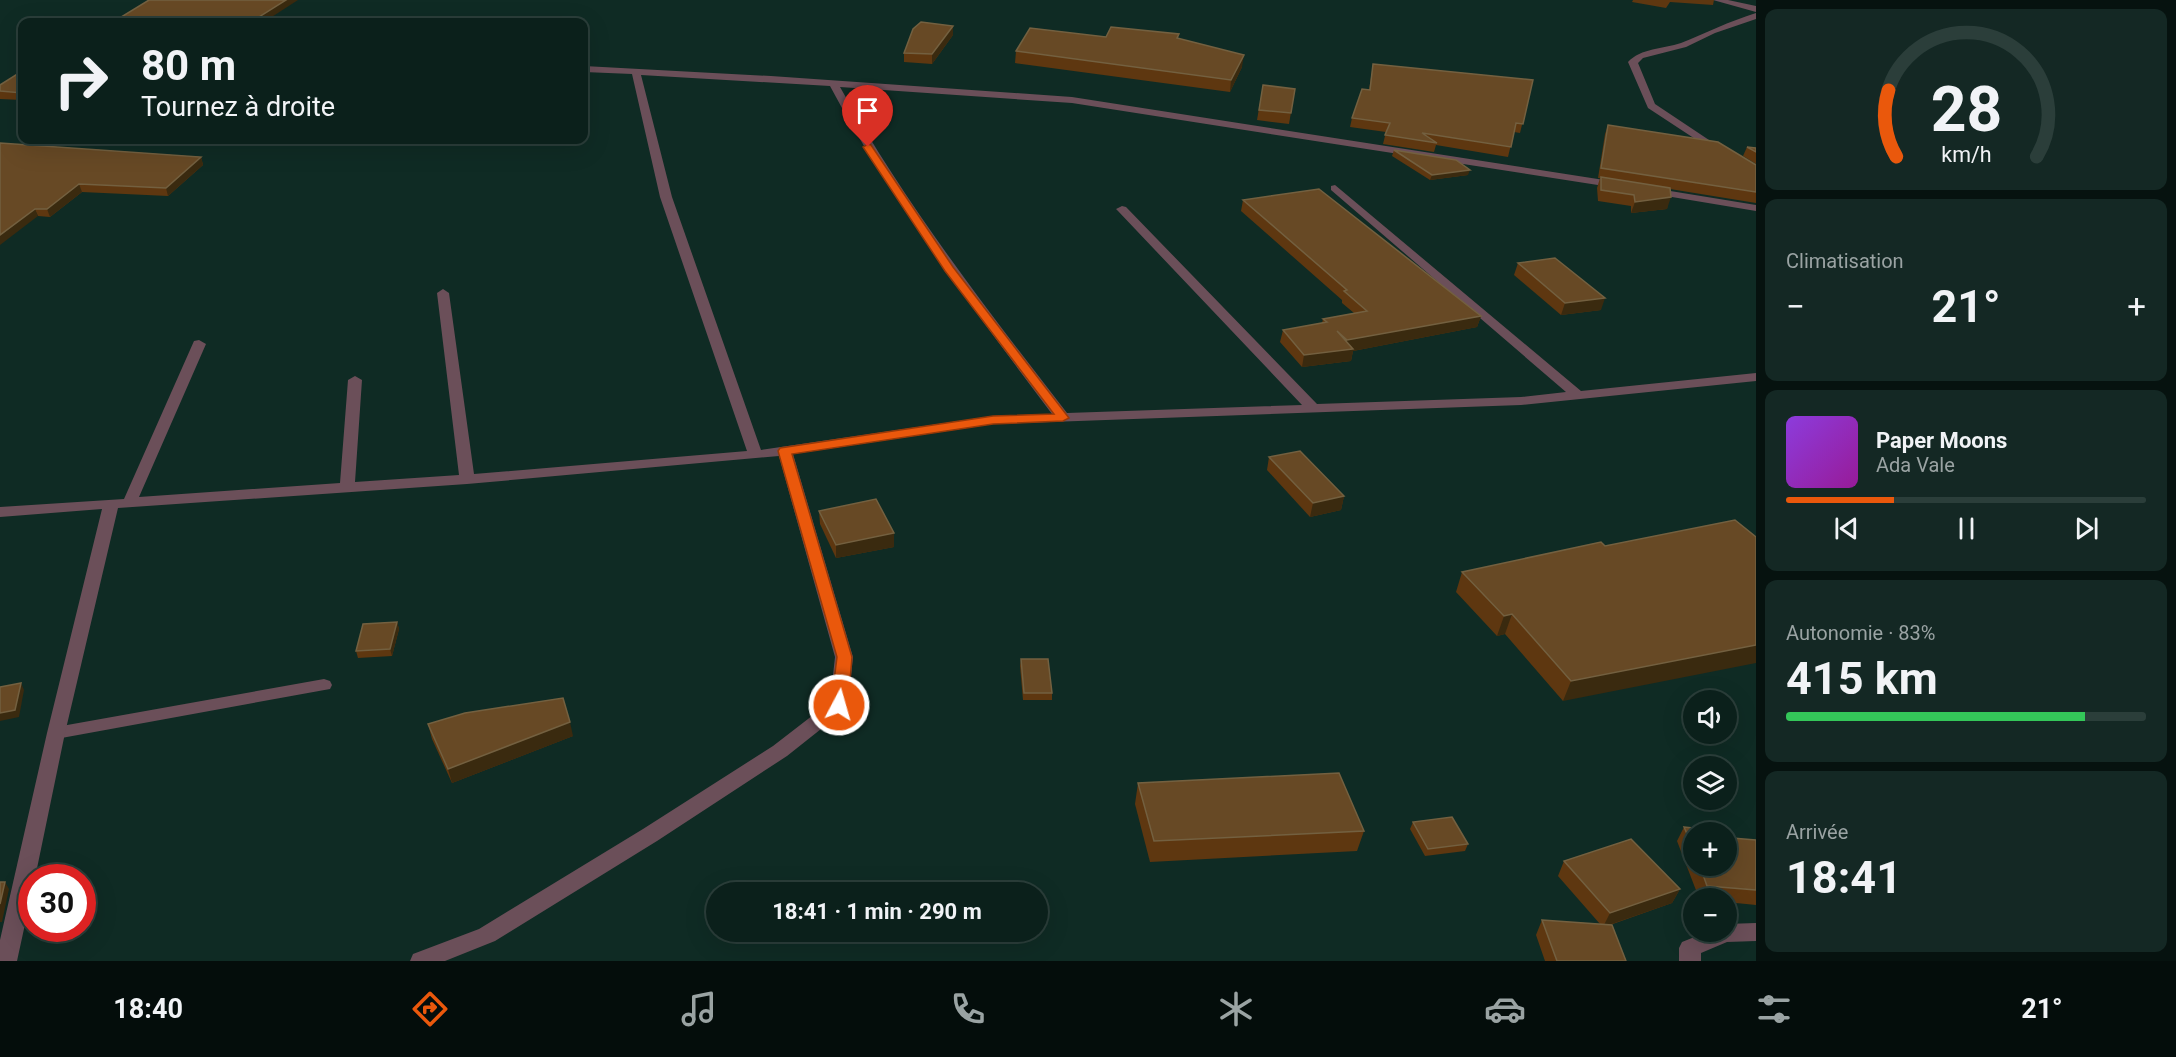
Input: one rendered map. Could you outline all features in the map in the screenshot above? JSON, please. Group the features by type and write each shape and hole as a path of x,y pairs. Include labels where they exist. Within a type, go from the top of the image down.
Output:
{"street":[{"path":"1717,0 1756,9"},
{"path":"1727,155 1651,106 1633,62 1640,56 1683,45 1712,31 1756,16"},
{"path":"588,69 1072,100 1628,187"},
{"path":"636,72 666,196 756,455"},
{"path":"834,84 868,147 949,269 1063,418"},
{"path":"1335,188 1578,395"},
{"path":"1640,189 1756,208"},
{"path":"1122,209 1313,408"},
{"path":"442,293 467,479"},
{"path":"6,961 56,733 120,504 199,344"},
{"path":"0,512 467,479 756,455 993,420 1521,401 1756,377"},
{"path":"347,488 355,380"},
{"path":"421,961 487,935 640,842 780,751 839,705 844,657 785,451"},
{"path":"1690,961 1689,948 1726,933 1756,932"}],"lane":[{"path":"56,733 324,685"}],"building":[{"path":"149,0 286,0 257,18 120,18"},
{"path":"921,22 953,26 932,54 904,53 913,29"},
{"path":"1111,27 1179,34 1177,38 1244,55 1231,80 1016,51 1030,28 1106,37"},
{"path":"1373,64 1533,80 1523,124 1516,123 1511,147 1422,133 1437,143 1385,135 1390,123 1352,118 1362,89 1370,90"},
{"path":"18,74 18,93 0,91 0,85"},
{"path":"1263,85 1295,89 1291,113 1259,110"},
{"path":"1608,125 1718,142 1756,165 1756,192 1601,168"},
{"path":"0,143 201,157 166,188 79,184 47,209 35,209 0,235"},
{"path":"1394,150 1456,160 1470,170 1432,175"},
{"path":"1601,177 1670,188 1671,197 1635,202 1634,195 1601,190"},
{"path":"1319,189 1481,316 1347,340 1337,331 1353,349 1304,355 1283,330 1327,322 1323,319 1367,311 1344,291 1347,290 1243,200"},
{"path":"1555,258 1605,298 1565,303 1518,263"},
{"path":"1300,451 1344,496 1313,503 1269,457"},
{"path":"876,499 894,533 836,545 819,511"},
{"path":"1735,520 1756,537 1756,645 1571,681 1512,614 1504,616 1462,572 1601,542 1605,546"},
{"path":"397,622 390,649 356,651 363,624"},
{"path":"1021,659 1048,659 1052,693 1024,693"},
{"path":"21,683 15,710 0,713 0,687"},
{"path":"563,698 570,722 448,769 428,724 465,713"},
{"path":"1339,773 1364,831 1154,841 1138,783"},
{"path":"1452,817 1468,844 1428,849 1413,822"},
{"path":"1737,838 1756,840 1756,890 1707,886 1704,876 1737,876"},
{"path":"1631,839 1680,889 1610,913 1564,861"},
{"path":"0,882 5,882 0,904"},
{"path":"1542,920 1612,925 1626,961 1557,961"}],"route":[{"path":"839,705 844,657 785,451 993,420 1063,418 949,269 868,147"}]}
